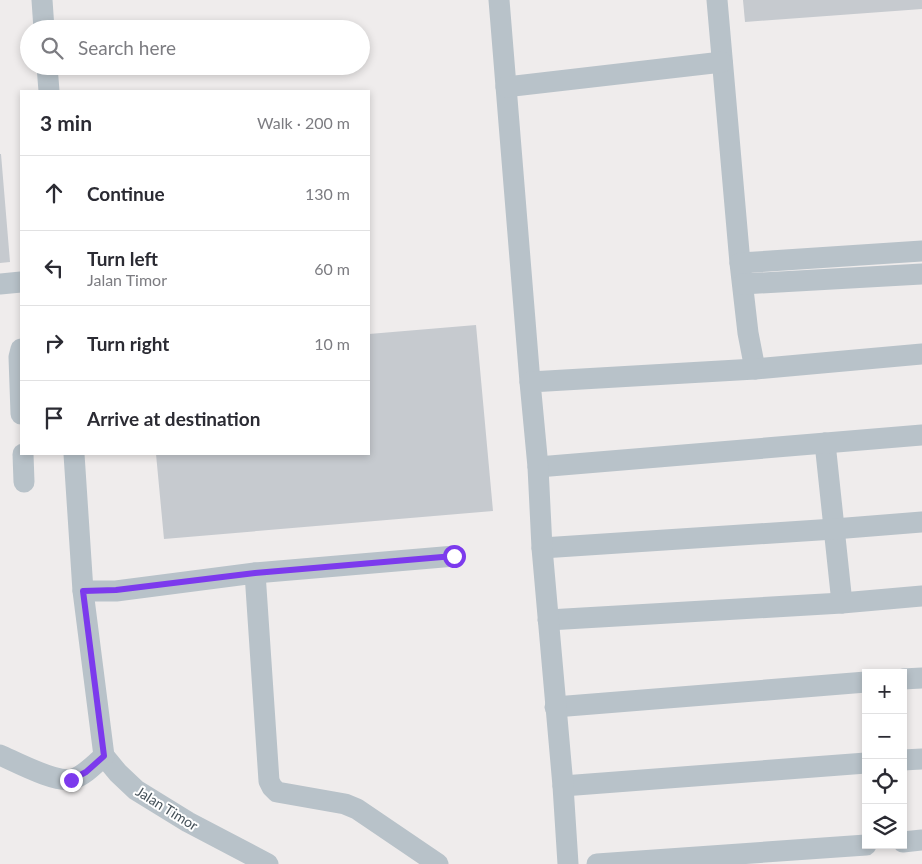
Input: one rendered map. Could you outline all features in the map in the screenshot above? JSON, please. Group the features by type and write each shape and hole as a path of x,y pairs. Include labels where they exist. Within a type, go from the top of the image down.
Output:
{"street":[{"path":"42,0 43,20"},
{"path":"499,0 538,467 542,548 568,864"},
{"path":"717,0 748,333 755,369"},
{"path":"506,87 722,62"},
{"path":"48,75 49,90"},
{"path":"742,274 922,251"},
{"path":"742,274 922,274"},
{"path":"0,284 20,282"},
{"path":"20,353 20,386"},
{"path":"530,382 755,369 922,354"},
{"path":"538,467 922,435"},
{"path":"825,444 842,602"},
{"path":"23,455 24,482"},
{"path":"0,755 55,779 71,780 86,772 104,756 83,591 74,455"},
{"path":"542,548 922,522"},
{"path":"83,591 116,590 255,573 454,556"},
{"path":"255,573 269,781 272,787 277,792 345,804 357,809 438,864"},
{"path":"548,620 922,596"},
{"path":"907,679 922,678"},
{"path":"555,707 862,682"},
{"name":"Jalan Timor","path":"104,756 136,790 188,822 268,864"},
{"path":"907,760 922,759"},
{"path":"563,786 862,763"},
{"path":"907,842 922,840"},
{"path":"598,864 862,844"}],"building":[{"path":"743,0 922,0 922,9 745,22"},
{"path":"0,154 10,262 0,263"},
{"path":"476,325 493,511 164,539 156,455 370,455 370,334"}],"route":[{"path":"71,780 86,772 104,756 83,591 116,590 255,573 454,556"}]}
